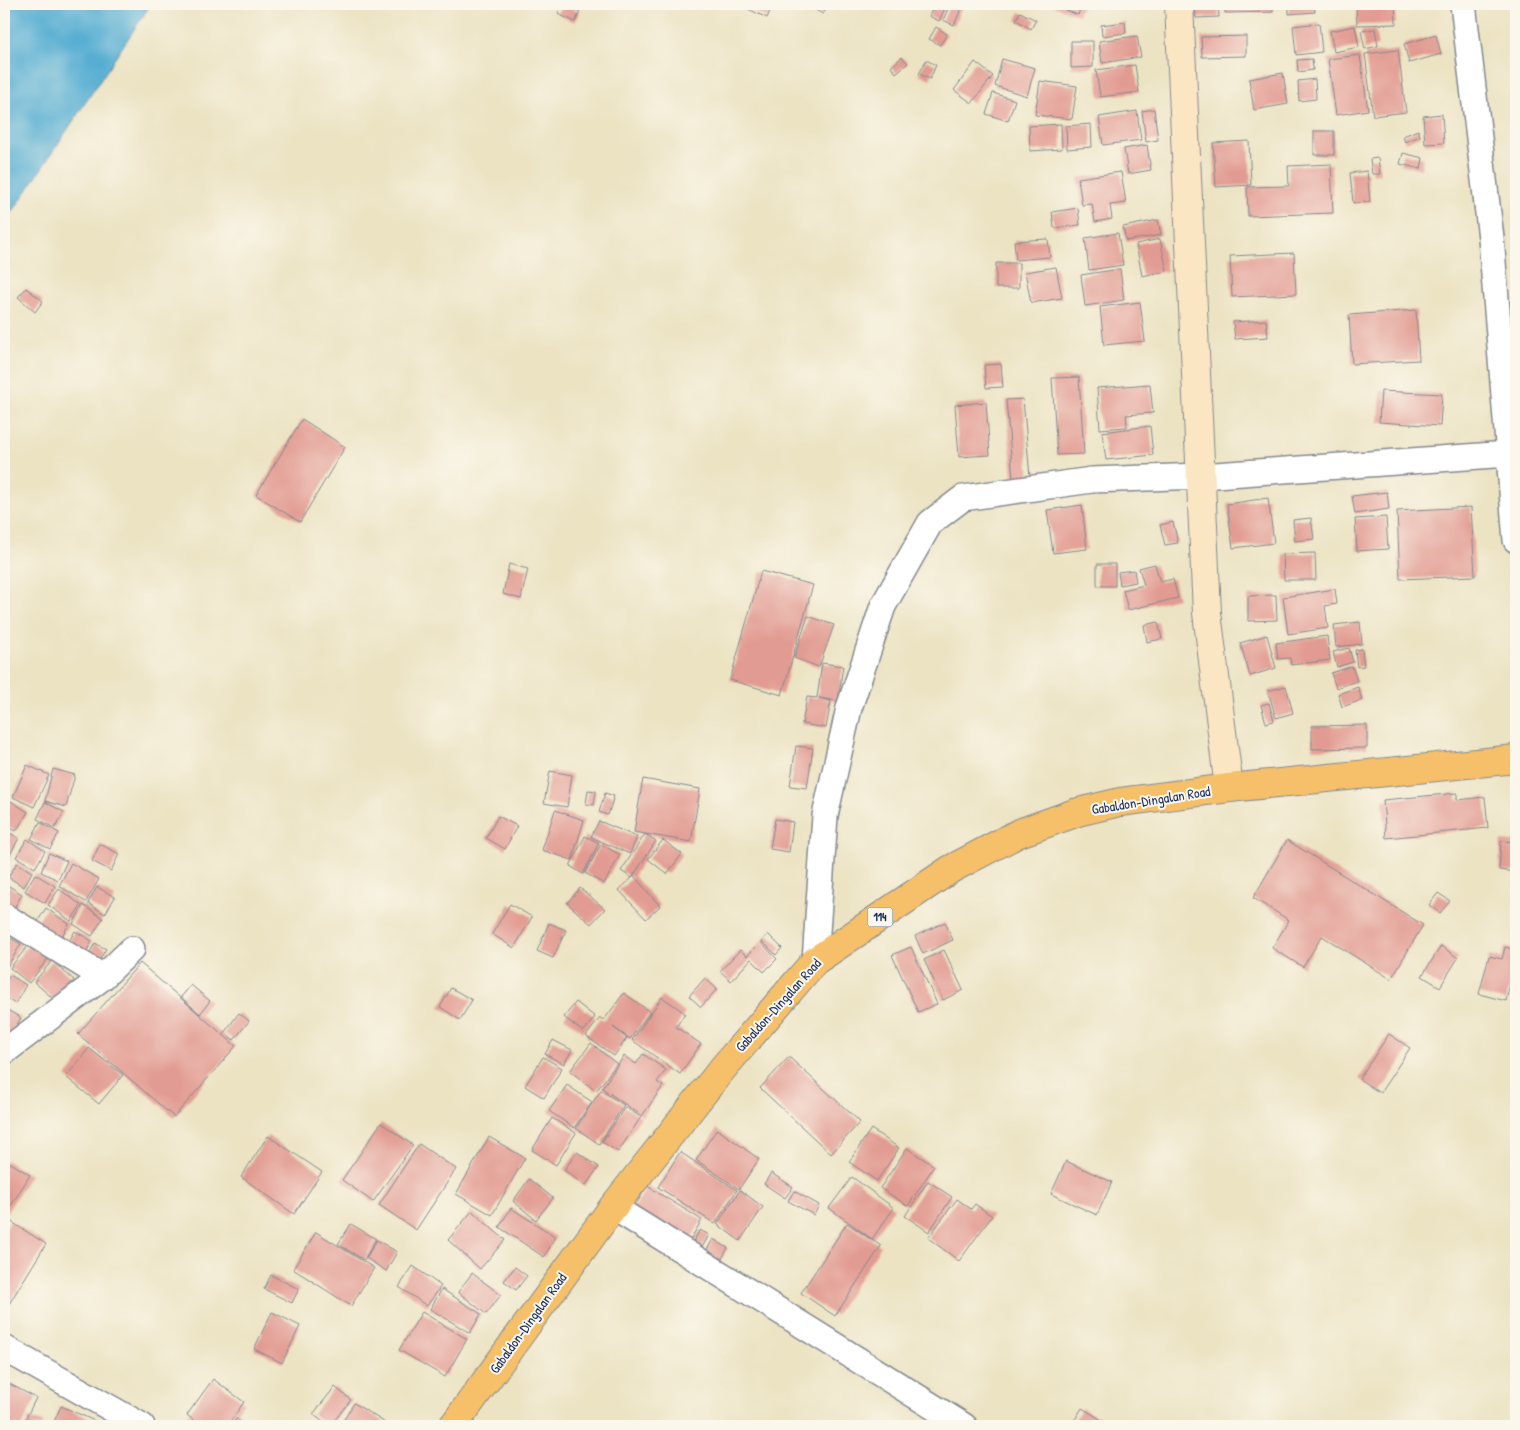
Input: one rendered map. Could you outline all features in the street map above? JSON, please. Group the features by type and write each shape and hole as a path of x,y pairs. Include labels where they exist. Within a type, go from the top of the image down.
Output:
{"main road":[{"name":"Gabaldon-Dingalan Road","path":"453,1426 613,1207 723,1068 815,961 951,870 1019,833 1078,812 1120,802 1229,788 1516,759"}],"street":[{"path":"1179,4 1206,612 1229,788"},
{"path":"1464,4 1491,238 1516,540"},
{"path":"815,961 825,816 849,708 883,606 930,523 963,498 1092,480 1201,476 1508,454"},
{"path":"4,916 103,977"},
{"path":"4,1052 103,977 132,949"},
{"path":"613,1207 964,1426"},
{"path":"4,1348 142,1426"}],"water":[{"path":"4,4 151,4 4,225"}],"building":[{"path":"562,4 580,12 575,22 558,14"},
{"path":"748,4 773,4 767,18 746,8"},
{"path":"804,4 828,4 823,14"},
{"path":"935,4 946,6 939,21 929,16"},
{"path":"950,4 963,5 954,25 943,20"},
{"path":"1055,4 1082,4 1078,15 1054,6"},
{"path":"1195,4 1218,4 1219,17 1196,18"},
{"path":"1225,4 1273,4 1273,12 1225,13"},
{"path":"1289,4 1314,4 1315,12 1289,14"},
{"path":"1356,4 1395,4 1396,24 1357,25"},
{"path":"1020,12 1036,20 1031,29 1016,20"},
{"path":"1125,22 1126,33 1102,36 1101,25"},
{"path":"1319,23 1322,52 1296,55 1293,26"},
{"path":"1355,26 1359,47 1334,52 1330,31"},
{"path":"936,27 947,34 940,45 929,39"},
{"path":"1375,29 1378,46 1365,49 1361,31"},
{"path":"1436,35 1441,54 1409,63 1404,44"},
{"path":"1137,36 1141,57 1102,63 1099,41"},
{"path":"1246,36 1246,56 1202,57 1201,37"},
{"path":"1071,41 1093,41 1093,67 1071,68"},
{"path":"1398,50 1406,112 1373,116 1365,54"},
{"path":"1360,55 1368,110 1336,115 1328,59"},
{"path":"902,57 908,63 896,73 891,67"},
{"path":"1002,59 1035,68 1027,96 995,86"},
{"path":"1312,59 1313,70 1298,72 1297,60"},
{"path":"926,60 936,65 930,79 919,74"},
{"path":"975,62 993,76 972,103 954,90"},
{"path":"1135,65 1139,92 1100,97 1096,70"},
{"path":"1283,73 1288,104 1254,110 1249,79"},
{"path":"1315,79 1316,99 1299,101 1298,81"},
{"path":"1040,81 1077,86 1072,119 1035,115"},
{"path":"993,93 1015,100 1008,121 986,114"},
{"path":"1154,109 1158,140 1146,142 1142,111"},
{"path":"1137,111 1141,140 1103,145 1099,117"},
{"path":"1442,114 1444,143 1425,144 1423,116"},
{"path":"1061,124 1062,149 1030,151 1029,126"},
{"path":"1091,124 1092,147 1067,149 1066,126"},
{"path":"1418,130 1420,136 1405,142 1403,136"},
{"path":"1314,131 1334,131 1334,155 1314,155"},
{"path":"1249,141 1251,185 1216,187 1213,143"},
{"path":"1147,145 1151,170 1128,174 1124,149"},
{"path":"1403,153 1423,158 1421,169 1400,164"},
{"path":"1378,158 1380,174 1372,174 1370,159"},
{"path":"1331,164 1333,213 1248,216 1247,187 1289,186 1288,166"},
{"path":"1367,171 1370,202 1353,203 1350,173"},
{"path":"1121,172 1126,203 1110,205 1112,219 1095,222 1092,204 1082,205 1078,178"},
{"path":"1078,208 1080,225 1054,228 1052,212"},
{"path":"1158,220 1161,235 1126,241 1123,227"},
{"path":"1118,233 1123,265 1089,270 1085,238"},
{"path":"1048,239 1050,257 1016,260 1014,241"},
{"path":"1160,239 1167,271 1142,276 1136,244"},
{"path":"1294,253 1296,294 1232,297 1230,256"},
{"path":"996,263 1019,263 1019,288 996,288"},
{"path":"1056,267 1062,298 1031,303 1025,272"},
{"path":"1120,269 1124,300 1085,306 1081,275"},
{"path":"26,288 43,301 35,312 18,297"},
{"path":"1140,302 1145,341 1104,345 1100,307"},
{"path":"1416,310 1419,360 1352,364 1349,315"},
{"path":"1266,320 1268,337 1235,339 1233,322"},
{"path":"1001,364 1003,387 986,388 984,365"},
{"path":"1079,377 1084,454 1057,455 1052,378"},
{"path":"1150,384 1153,413 1126,415 1127,427 1100,429 1097,388"},
{"path":"1381,391 1442,394 1440,426 1379,422"},
{"path":"1023,399 1030,477 1013,478 1006,400"},
{"path":"986,402 990,455 959,457 955,405"},
{"path":"302,419 345,447 300,522 256,495"},
{"path":"1150,426 1153,455 1106,460 1102,432"},
{"path":"1387,492 1389,509 1355,514 1352,496"},
{"path":"1268,498 1274,543 1233,548 1227,504"},
{"path":"1082,505 1087,549 1053,553 1047,510"},
{"path":"1471,507 1475,576 1400,579 1397,511"},
{"path":"1386,517 1388,549 1357,551 1355,519"},
{"path":"1311,518 1314,539 1295,541 1293,520"},
{"path":"1173,522 1178,543 1165,545 1160,525"},
{"path":"1315,553 1316,580 1284,580 1283,554"},
{"path":"509,564 528,569 521,599 503,594"},
{"path":"1097,564 1115,564 1115,586 1097,586"},
{"path":"1155,564 1160,582 1173,579 1178,598 1128,610 1123,590 1144,585 1139,568"},
{"path":"1134,570 1136,582 1120,585 1118,572"},
{"path":"761,571 813,585 782,695 730,680"},
{"path":"1335,589 1337,604 1325,606 1328,628 1288,634 1283,597"},
{"path":"1276,595 1277,620 1248,621 1248,596"},
{"path":"808,616 834,625 819,667 794,658"},
{"path":"1158,622 1162,639 1147,642 1144,625"},
{"path":"1360,622 1362,644 1336,647 1334,625"},
{"path":"1267,635 1276,668 1250,676 1240,643"},
{"path":"1327,636 1330,660 1291,665 1290,658 1278,659 1276,643"},
{"path":"1349,648 1353,662 1337,667 1333,652"},
{"path":"1362,649 1364,666 1357,667 1355,650"},
{"path":"822,663 843,666 838,701 819,698 831,701 826,728 802,724 807,697 817,698"},
{"path":"1352,666 1357,681 1336,688 1331,673"},
{"path":"1286,686 1293,713 1276,718 1268,691"},
{"path":"1358,687 1362,700 1342,707 1338,694"},
{"path":"1269,703 1274,721 1266,723 1261,705"},
{"path":"1367,725 1367,748 1312,749 1312,726"},
{"path":"796,746 813,748 807,788 790,786"},
{"path":"27,765 49,775 34,807 13,797"},
{"path":"53,769 75,775 66,807 45,801"},
{"path":"550,771 572,775 567,807 544,803"},
{"path":"643,779 700,789 691,842 634,832"},
{"path":"588,790 596,791 594,805 586,804"},
{"path":"605,793 614,796 608,815 599,812"},
{"path":"1457,793 1457,800 1485,797 1488,828 1386,838 1383,800"},
{"path":"11,801 28,812 16,831 4,824 4,812"},
{"path":"45,802 64,812 55,828 37,819"},
{"path":"555,810 584,820 572,860 542,850"},
{"path":"498,816 517,826 505,849 486,838"},
{"path":"775,819 793,822 789,852 770,849"},
{"path":"599,821 637,837 630,854 591,837"},
{"path":"40,822 59,833 50,849 31,839"},
{"path":"4,830 19,838 4,866"},
{"path":"645,834 656,841 632,878 621,871"},
{"path":"585,836 599,843 583,874 570,866"},
{"path":"27,839 45,851 35,868 16,857"},
{"path":"663,840 682,854 667,874 648,859"},
{"path":"1287,840 1423,925 1391,979 1322,936 1303,967 1272,948 1289,920 1253,898"},
{"path":"1501,841 1516,842 1516,872 1499,870"},
{"path":"100,844 119,854 111,871 92,861"},
{"path":"601,844 620,855 604,884 585,873"},
{"path":"49,853 67,861 58,880 41,872"},
{"path":"17,863 32,872 24,887 8,877"},
{"path":"71,863 99,879 86,902 59,886"},
{"path":"35,874 55,886 45,903 25,891"},
{"path":"634,876 660,906 646,919 619,890"},
{"path":"4,883 22,894 13,910 4,905"},
{"path":"97,887 115,897 105,914 88,903"},
{"path":"580,888 605,909 591,924 567,903"},
{"path":"59,889 81,905 71,921 48,905"},
{"path":"1438,893 1450,901 1440,913 1429,905"},
{"path":"510,904 532,917 514,948 492,934"},
{"path":"83,905 103,918 92,936 73,924"},
{"path":"46,908 69,924 58,943 34,927"},
{"path":"945,922 953,940 923,954 915,936"},
{"path":"549,923 566,930 553,958 537,951"},
{"path":"75,931 92,941 83,958 65,948"},
{"path":"4,934 21,944 4,972"},
{"path":"768,934 782,948 776,955 762,941"},
{"path":"31,942 50,956 29,983 10,968"},
{"path":"761,942 777,959 764,972 751,959 731,981 720,971 740,950 747,956"},
{"path":"95,943 106,949 97,964 87,958"},
{"path":"1441,946 1458,958 1440,987 1422,976"},
{"path":"911,947 937,1004 918,1012 892,955"},
{"path":"1505,947 1516,950 1516,960 1506,1001 1479,994 1489,956 1502,959"},
{"path":"944,950 963,990 943,1000 924,960"},
{"path":"52,961 74,980 56,1001 34,982"},
{"path":"140,963 236,1046 174,1117 78,1034"},
{"path":"10,975 26,985 15,1004 4,997 4,985"},
{"path":"705,978 717,989 701,1007 689,996"},
{"path":"191,985 210,1001 200,1014 181,997"},
{"path":"451,988 472,1000 460,1020 440,1007"},
{"path":"624,993 650,1012 630,1039 613,1027 627,1038 614,1056 586,1036 600,1018 604,1020"},
{"path":"662,997 685,1013 676,1027 701,1044 680,1074 632,1040"},
{"path":"576,1002 595,1017 583,1032 564,1017"},
{"path":"4,1008 21,1018 6,1042 4,1041"},
{"path":"239,1013 249,1021 234,1040 224,1033"},
{"path":"1389,1034 1410,1048 1380,1093 1359,1079"},
{"path":"553,1040 572,1050 564,1064 545,1054"},
{"path":"591,1043 617,1064 596,1091 570,1071"},
{"path":"89,1048 123,1075 99,1104 66,1077"},
{"path":"643,1054 666,1070 657,1082 663,1086 642,1116 602,1088 624,1056 636,1064"},
{"path":"543,1057 562,1068 544,1098 525,1086"},
{"path":"789,1057 860,1122 831,1154 760,1088"},
{"path":"567,1085 592,1102 574,1128 549,1111"},
{"path":"601,1090 624,1105 599,1144 576,1128"},
{"path":"625,1107 641,1117 618,1152 602,1142"},
{"path":"552,1118 576,1133 556,1165 532,1150"},
{"path":"381,1123 413,1145 373,1202 342,1180"},
{"path":"717,1129 759,1159 739,1189 696,1160"},
{"path":"871,1129 899,1148 877,1181 849,1162"},
{"path":"268,1136 322,1172 294,1214 241,1177"},
{"path":"489,1137 525,1158 492,1215 456,1194"},
{"path":"419,1144 456,1169 416,1230 379,1205"},
{"path":"907,1148 934,1166 908,1206 880,1188"},
{"path":"577,1152 599,1167 585,1186 564,1170"},
{"path":"680,1152 737,1190 715,1224 658,1187"},
{"path":"6,1160 30,1175 4,1217 4,1164"},
{"path":"1066,1161 1112,1182 1097,1215 1051,1194"},
{"path":"771,1173 793,1187 785,1198 764,1184"},
{"path":"852,1177 894,1208 872,1239 829,1208"},
{"path":"529,1179 553,1198 536,1220 513,1201"},
{"path":"928,1181 952,1197 929,1232 905,1216"},
{"path":"647,1186 702,1220 687,1245 632,1211"},
{"path":"740,1190 763,1207 740,1241 717,1224"},
{"path":"794,1191 819,1205 814,1215 788,1201"},
{"path":"957,1199 971,1209 975,1204 992,1216 959,1261 928,1238"},
{"path":"511,1208 556,1237 544,1257 499,1227"},
{"path":"472,1211 505,1240 480,1269 448,1240"},
{"path":"10,1221 46,1244 4,1312 4,1231"},
{"path":"847,1223 881,1246 835,1316 801,1293"},
{"path":"351,1224 376,1239 364,1260 338,1244"},
{"path":"700,1230 709,1235 700,1251 691,1245"},
{"path":"316,1232 374,1268 351,1306 293,1269"},
{"path":"713,1239 728,1248 719,1264 704,1255"},
{"path":"377,1240 397,1252 386,1271 366,1258"},
{"path":"413,1266 441,1286 427,1306 399,1287"},
{"path":"515,1267 527,1276 516,1290 504,1281"},
{"path":"472,1273 501,1295 486,1314 458,1292"},
{"path":"271,1275 299,1289 292,1303 264,1289"},
{"path":"442,1289 481,1314 470,1333 430,1309"},
{"path":"272,1312 300,1326 282,1363 254,1349"},
{"path":"422,1312 467,1339 445,1377 399,1350"},
{"path":"213,1379 244,1402 227,1426 201,1426 187,1415"},
{"path":"8,1383 36,1398 22,1426 4,1426 4,1390"},
{"path":"335,1387 351,1400 328,1426 313,1414"},
{"path":"354,1403 390,1426 340,1426"},
{"path":"61,1406 97,1422 95,1426 52,1426"},
{"path":"1082,1408 1112,1426 1071,1426"},
{"path":"28,1418 43,1422 42,1426 26,1426"},
{"path":"236,1419 249,1426 231,1426"}]}
